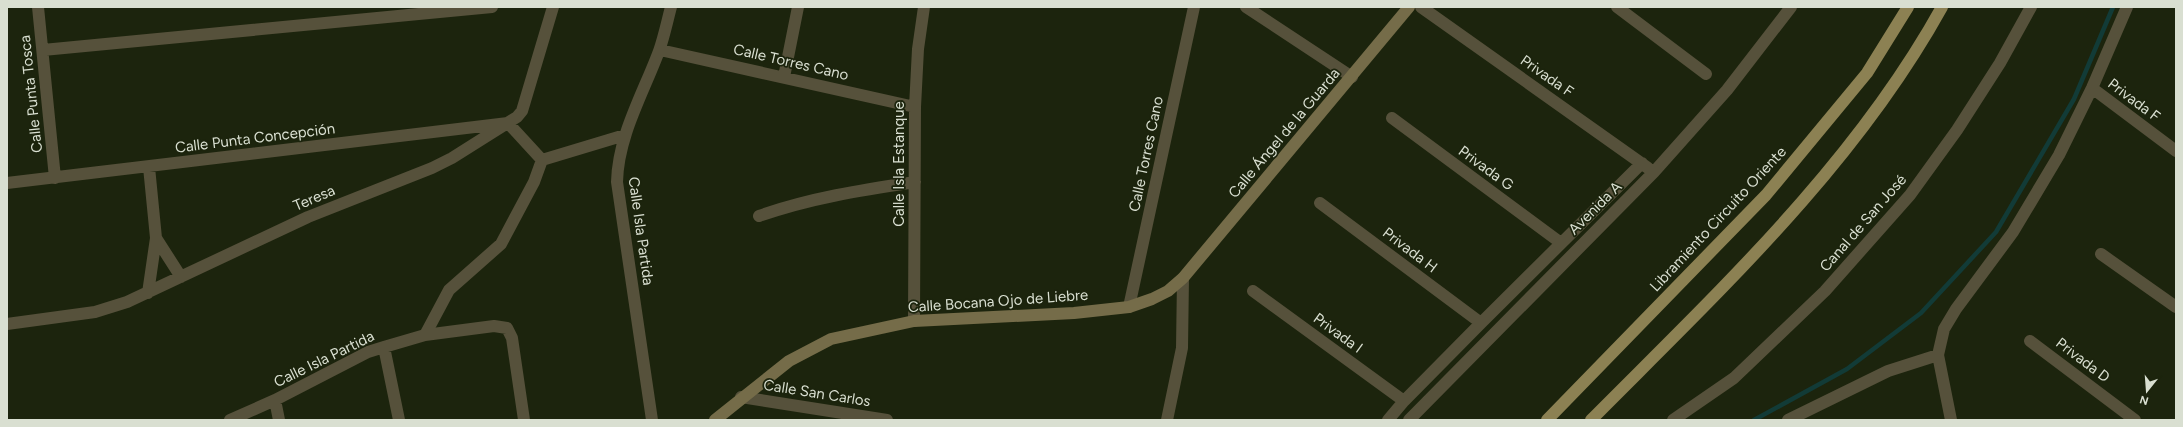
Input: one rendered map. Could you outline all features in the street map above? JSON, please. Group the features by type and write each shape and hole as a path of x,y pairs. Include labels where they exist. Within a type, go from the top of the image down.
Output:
{"main road":[{"name":"Libramiento Circuito Oriente","path":"1547,420 1766,195 1867,73 1908,7"},
{"path":"1591,420 1732,278 1794,211 1888,94 1942,7"}],"street":[{"name":"Calle Punta Tosca","path":"38,7 55,178"},
{"path":"43,50 492,7"},
{"name":"Teresa","path":"7,324 95,312 148,293 308,217 432,168 452,158 508,123 522,111 553,7"},
{"name":"Calle Isla Partida","path":"652,420 617,182 619,156 625,135 660,50 671,7"},
{"path":"784,77 798,7"},
{"name":"Calle Isla Estanque","path":"914,321 915,107 918,49 924,7"},
{"name":"Calle Torres Cano","path":"1129,307 1194,7"},
{"path":"1246,7 1352,77"},
{"name":"Calle Ángel de la Guarda","path":"1183,278 1409,7"},
{"name":"Privada F","path":"1421,7 1654,172"},
{"path":"1617,7 1706,74"},
{"name":"Avenida A","path":"1409,420 1654,172 1727,90 1791,7"},
{"name":"Canal de San José","path":"1673,420 1734,378 1825,292 1910,195 1957,130 2000,63 2031,7"},
{"path":"1951,420 1938,355 1944,329 1956,310 2013,232 2046,178 2092,88 2127,7"},
{"name":"Calle Torres Cano","path":"660,50 915,107"},
{"name":"Privada F","path":"2092,88 2176,151"},
{"name":"Privada G","path":"1392,118 1561,243"},
{"path":"508,123 542,160"},
{"name":"Calle Punta Concepción","path":"7,183 508,123"},
{"path":"542,160 625,135"},
{"path":"425,335 449,290 501,244 534,182 542,160"},
{"name":"Avenida A","path":"1388,420 1404,401 1481,323 1642,163"},
{"path":"148,293 156,238 149,167"},
{"path":"759,216 795,203 837,194 915,182"},
{"name":"Privada H","path":"1320,203 1481,323"},
{"path":"156,238 181,277"},
{"path":"2101,254 2176,307"},
{"path":"1167,420 1182,348 1183,278"},
{"name":"Calle Bocana Ojo de Liebre","path":"714,420 789,361 831,339 914,321 1074,313 1129,307 1158,296 1183,278"},
{"name":"Privada I","path":"1253,291 1404,401"},
{"name":"Calle Isla Partida","path":"230,420 275,400 368,352 425,335 494,326 507,328 512,338 524,420"},
{"name":"Privada D","path":"2030,341 2136,420"},
{"path":"384,347 399,420"},
{"path":"1788,420 1888,371 1938,355"},
{"name":"Calle San Carlos","path":"742,397 887,420"},
{"path":"275,400 279,420"}],"waterway":[{"path":"1754,420 1847,369 1921,313 1996,232 2074,99 2113,7"}]}
